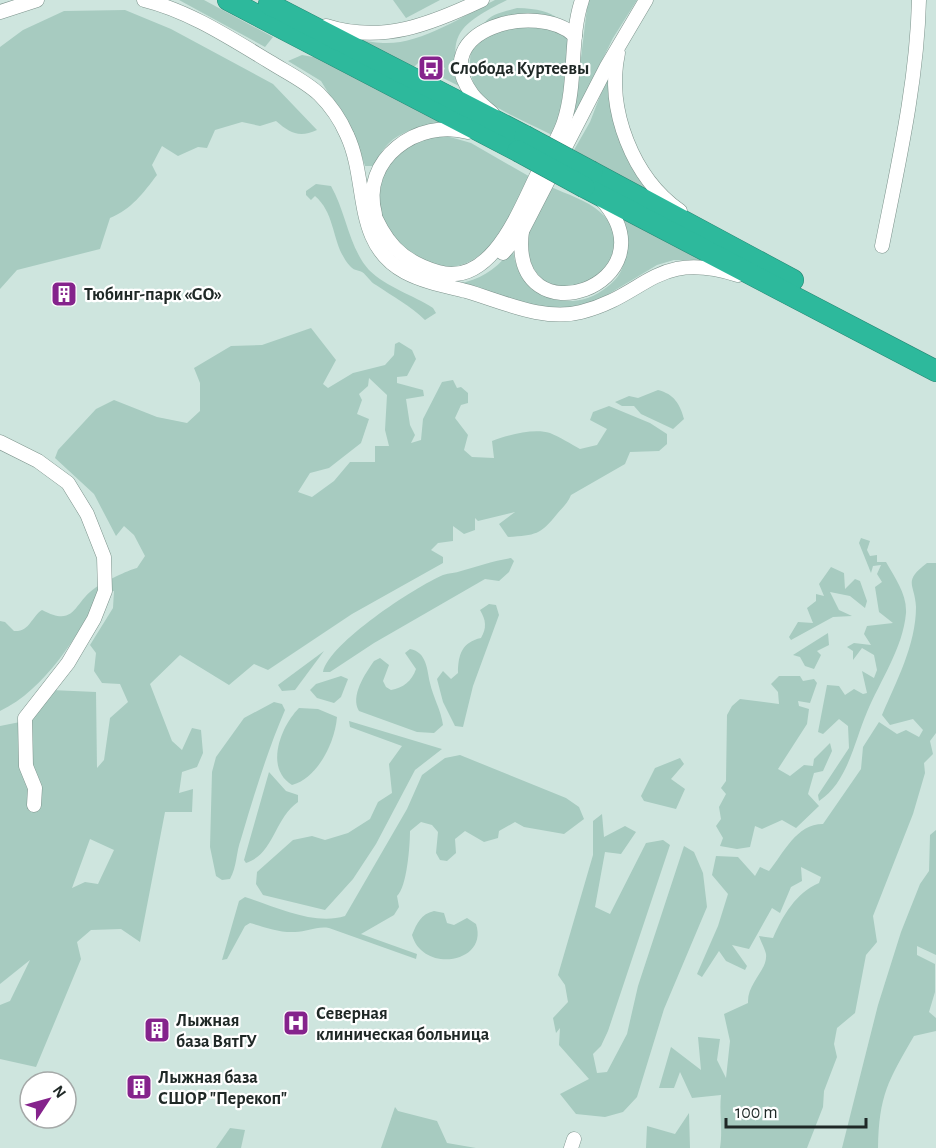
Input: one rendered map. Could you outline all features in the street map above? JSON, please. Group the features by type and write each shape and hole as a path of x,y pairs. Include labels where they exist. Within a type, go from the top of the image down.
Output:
{"highway":[{"path":"228,0 512,139"},
{"path":"260,0 777,288 936,371"},
{"path":"590,183 729,245 936,357"}],"street":[{"path":"0,12 13,0"},
{"path":"0,12 37,0"},
{"path":"144,0 174,10 210,28 305,83 320,95 346,133 352,146 362,205 373,240 386,259 405,272 511,306 560,315 597,308 644,281 678,267 702,267 727,271 777,288"},
{"path":"288,14 338,30 383,33 406,31 482,0"},
{"path":"359,178 379,229 389,244 403,257 418,266 442,274 462,273 489,258 504,240 564,123 582,0"},
{"path":"429,281 455,281 473,275 491,265 522,231 622,38 646,0"},
{"path":"882,246 903,136 918,24 919,0"},
{"path":"552,10 566,21 575,36"},
{"path":"491,13 474,26 466,39 461,65 472,95 512,139"},
{"path":"622,38 615,70 616,100 620,120 636,160 657,190 674,207 729,245"},
{"path":"379,229 372,204 372,190 387,159 402,143 421,132 444,128 512,139"},
{"path":"522,231 520,248 523,263 542,288 566,295 598,284 614,269 620,242 610,210 590,183"},
{"path":"0,442 30,456 68,483 87,514 104,557 105,591 94,619 68,663 25,718 26,766 35,788 34,805"}],"green space":[{"path":"179,0 204,0 273,37 265,47"},
{"path":"393,0 440,0 406,18"},
{"path":"495,0 507,0 467,24 456,43 456,56 465,89 441,77 445,68 424,57 414,67 356,39 383,43 412,39 441,28"},
{"path":"588,0 637,0 613,38 562,141 576,99"},
{"path":"517,8 549,13 559,19 565,28 567,64 559,115 552,135 493,105 479,92 474,83 470,61 471,49 480,28 493,16"},
{"path":"125,10 171,29 273,84 317,130 300,134 286,129 276,121 260,126 242,122 215,130 207,148 198,147 178,156 162,146 152,165 157,175 131,205 110,218 100,249 17,270 0,289 0,47 23,30 64,11"},
{"path":"302,55 319,58 443,124 421,127 401,134 386,147 375,166 365,166 356,138 321,81 288,61"},
{"path":"610,70 613,109 620,139 635,166 658,198 574,150 590,122"},
{"path":"443,135 471,143 532,178 509,221 486,250 466,263 446,267 417,257 388,233 383,227 377,203 378,191 387,169 402,150 415,141"},
{"path":"316,184 331,186 352,241 369,270 383,281 433,308 436,313 425,320 374,284 362,272 351,267 344,258 331,221 322,204 315,196 311,200 306,195 306,191"},
{"path":"551,187 595,208 614,229 616,247 610,263 597,277 581,285 563,288 546,282 533,267 528,255 526,235 529,226"},
{"path":"623,219 703,261 674,260 657,265 592,304 555,311 458,284 489,272 513,247 516,264 523,279 534,290 562,301 593,296 613,282 622,268 625,248"},
{"path":"311,328 336,360 323,384 328,388 353,373 385,365 394,355 395,344 399,342 412,350 416,359 407,376 397,377 397,383 423,390 424,396 406,399 410,425 415,435 411,443 421,440 423,419 442,382 453,380 457,388 461,387 468,393 468,403 461,405 455,418 468,435 464,450 472,457 494,458 492,441 529,432 550,433 580,449 597,445 607,429 590,420 593,412 609,406 650,423 667,434 667,444 659,451 630,452 625,464 571,495 551,521 537,533 508,537 499,524 515,512 478,521 475,518 475,530 464,534 453,526 453,541 438,543 431,550 443,557 443,563 352,614 268,670 254,664 229,685 180,655 150,684 172,741 182,750 192,728 201,730 203,753 197,767 182,772 179,793 193,789 192,812 165,812 140,942 121,929 91,930 77,942 81,959 36,1067 0,1059 0,1005 10,1001 30,960 0,984 0,726 20,722 51,690 96,692 97,768 104,760 110,718 128,702 120,684 102,683 94,671 96,653 90,645 113,608 114,591 101,593 71,643 46,675 17,701 0,711 0,621 5,622 14,631 19,631 27,627 42,610 53,615 68,615 95,588 116,576 137,568 145,556 134,535 124,526 116,536 94,494 55,458 58,450 96,409 114,400 157,417 187,423 200,411 200,383 194,368 231,346 262,345","holes":["369,378 387,395 385,430 389,446 375,446 375,462 350,462 334,481 312,497 298,492 310,473 329,468 361,443 369,419 357,414 362,400 359,394 368,386","90,839 114,850 98,884 85,882 72,888"]},
{"path":"658,390 672,397 678,404 684,419 673,429 641,414 634,406 622,406 615,402 629,396 638,398"},
{"path":"861,538 870,541 867,550 870,556 877,555 877,562 886,562 900,586 906,606 904,626 896,652 867,712 844,772 829,793 819,801 818,795 849,748 848,726 839,719 823,734 818,732 827,685 839,686 845,695 854,689 863,694 867,693 862,671 874,678 877,670 874,655 862,648 853,660 853,651 847,647 854,643 871,645 864,634 867,626 893,623 879,612 875,587 882,582 877,574 881,565 873,566 871,573 859,543"},
{"path":"511,558 514,561 509,572 499,581 485,579 374,643 330,672 323,672 340,646 375,617 413,591 443,575"},
{"path":"927,563 936,563 936,733 930,741 933,754 924,763 925,773 913,814 873,916 877,942 866,955 855,1013 837,1028 834,1044 837,1057 824,1091 823,1107 807,1148 720,1148 721,1095 692,1098 680,1072 674,1088 659,1088 671,1047 701,1070 698,1037 720,1039 717,1060 726,1078 730,1041 724,1014 748,1003 751,989 766,960 759,936 773,938 791,906 811,887 819,883 821,877 801,867 802,881 791,887 780,913 772,908 749,949 732,945 747,966 745,970 726,961 719,951 702,977 697,974 718,926 728,894 712,875 716,856 738,857 755,876 760,867 769,871 798,834 814,825 823,824 861,769 863,747 879,722 897,734 906,730 919,737 923,730 913,719 890,725 882,715 913,635 916,607 912,579"},
{"path":"831,567 844,573 845,589 855,579 860,581 867,601 865,608 850,596 830,592 839,610 852,616 833,617 791,640 789,637 798,622 813,623 807,608 816,601 816,594 824,596 819,584"},
{"path":"489,604 496,605 499,615 473,686 463,727 455,726 443,702 437,679 443,671 451,679 458,673 462,650 469,643 481,638 483,634 485,624 480,610"},
{"path":"828,633 829,645 817,651 821,655 814,669 805,666 800,657 793,655"},
{"path":"410,649 420,654 425,662 431,688 441,714 443,725 434,733 417,732 359,711 357,705 357,692 363,679 374,661 380,658 389,665 383,681 386,687 391,690 395,689 403,686 409,680 416,669 405,653"},
{"path":"324,651 295,690 282,691 278,685"},
{"path":"341,676 348,679 341,697 334,703 317,698 310,690 316,684"},
{"path":"779,676 800,676 803,681 814,679 817,683 810,703 798,701 799,706 809,709 807,724 778,769 790,776 804,765 813,766 814,759 830,743 832,751 823,771 814,773 808,794 819,806 796,828 782,820 762,829 755,826 750,847 737,849 720,846 723,838 716,826 721,819 719,807 726,794 721,788 726,781 727,715 740,699 779,704 778,692 771,684"},
{"path":"274,702 282,704 285,710 256,790 232,874 230,879 222,880 216,876 210,847 212,772 216,757 244,718"},
{"path":"299,708 318,709 337,717 333,737 324,758 310,775 292,785 284,778 279,768 278,747 286,725"},
{"path":"349,721 442,749 415,770 376,844 353,879 325,910 263,895 256,884 257,872 293,840 312,836 325,840 348,833 370,819 378,802 392,793 389,764 402,746 350,727"},
{"path":"460,755 566,798 579,807 584,819 564,834 524,827 515,822 499,831 498,838 484,842 465,831 455,839 456,853 447,861 440,860 436,853 438,832 432,825 421,822 410,831 406,875 397,896 399,907 394,915 361,934 417,954 416,959 329,928 289,932 250,923 245,926 227,959 222,960 239,901 245,897 307,917 320,919 345,916 407,809 422,775 445,758"},
{"path":"680,758 684,764 671,779 685,789 676,809 644,801 641,796 655,768"},
{"path":"269,772 286,791 298,795 298,802 284,817 263,852 246,863 244,860"},
{"path":"602,814 604,837 625,826 636,832 621,854 605,852 595,907 610,914 646,843 663,840 670,845 608,1031 601,1046 593,1054 597,1073 607,1072 627,1034 638,986 684,846 694,852 703,873 707,907 664,1009 637,1097 623,1112 605,1117 576,1114 560,1094 589,1079 559,1045 560,1028 556,1033 553,1018 568,1002 565,985 558,975 593,855 593,821"},
{"path":"936,830 936,955 917,946 917,955 935,964 935,992 929,1012 936,1018 936,1031 914,1036 891,1077 880,1114 878,1148 842,1148 878,1005 901,932 920,884 929,871 930,835"},
{"path":"434,911 444,913 447,923 454,925 467,918 476,924 477,937 473,948 453,959 441,959 428,955 418,947 412,935 423,917"},
{"path":"395,1107 398,1111 437,1121 447,1143 476,1148 381,1148"},
{"path":"689,1113 690,1148 646,1148 647,1126 675,1134"},
{"path":"230,1128 245,1130 241,1148 216,1148"}],"place":[{"name":"Слобода Куртеевы","path":"431,68"},
{"name":"Тюбинг-парк «GO»","path":"64,294"},
{"name":"Северная клиническая больница","path":"296,1023"},
{"name":"Лыжная база ВятГУ","path":"157,1030"},
{"name":"Лыжная база СШОР \"Перекоп\"","path":"139,1087"}]}
